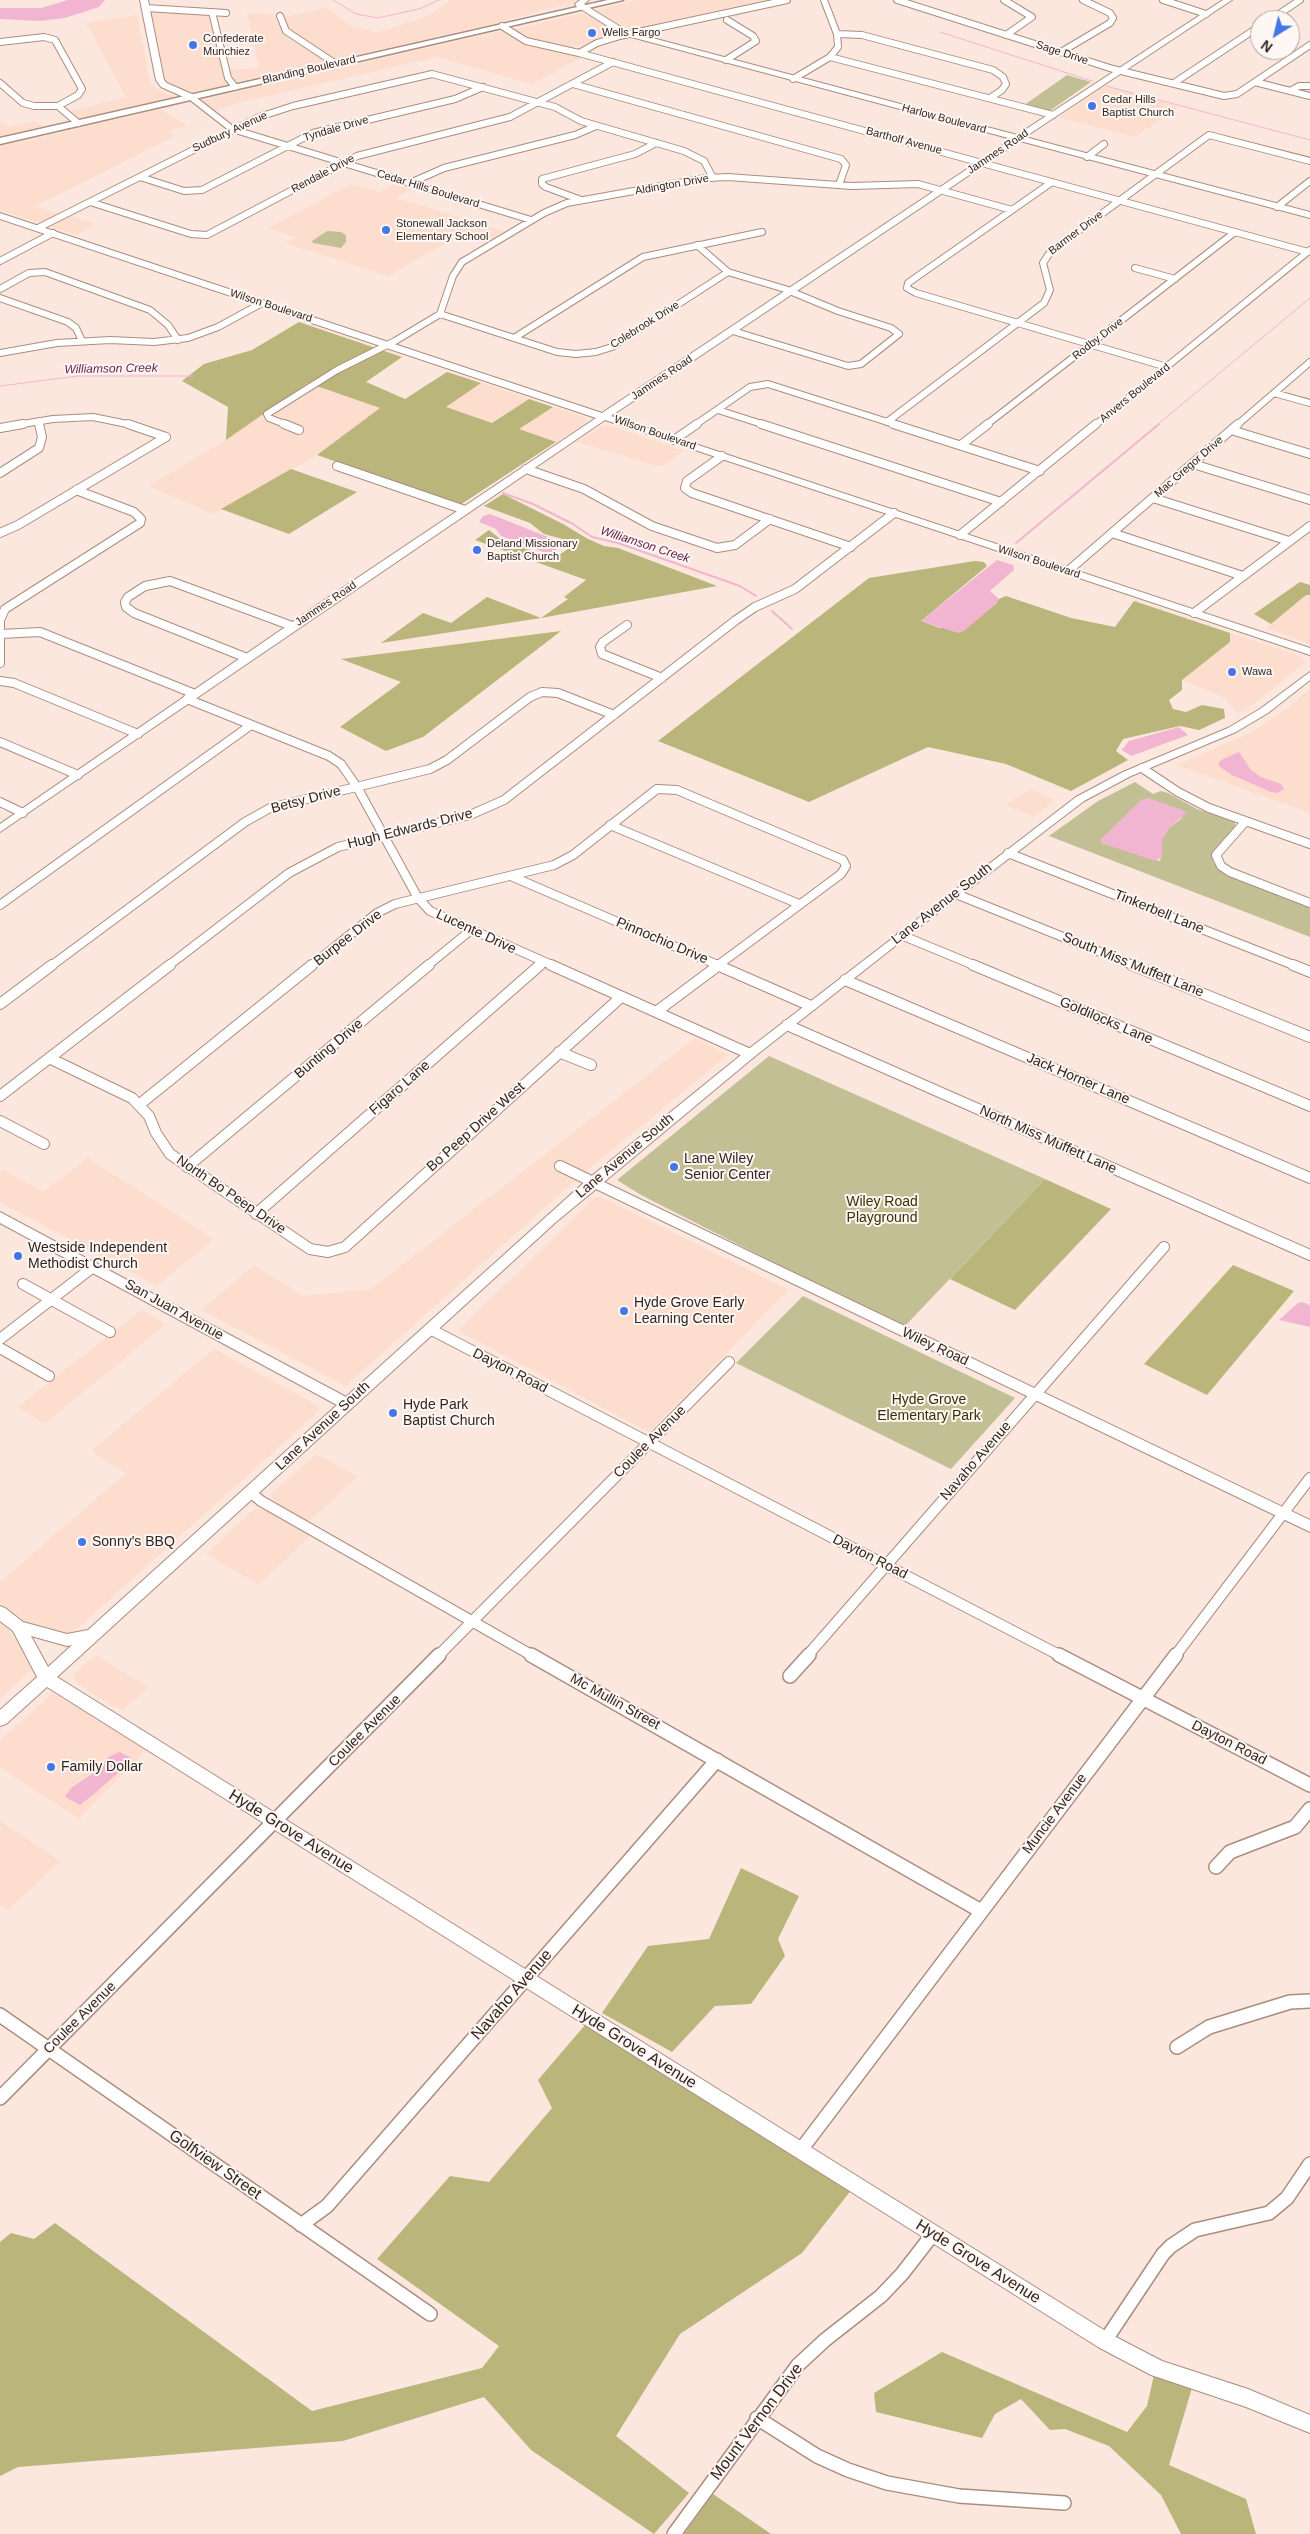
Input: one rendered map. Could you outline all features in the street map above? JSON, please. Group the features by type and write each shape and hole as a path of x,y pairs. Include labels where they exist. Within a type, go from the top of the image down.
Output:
{"main road":[{"name":"Blanding Boulevard","path":"0,141 502,26 584,4 618,0"}],"street":[{"path":"578,53 603,41 788,0"},
{"path":"793,78 830,56 838,46 837,34 824,0"},
{"name":"Sage Drive","path":"897,0 1120,70 1229,96 1237,94 1255,82"},
{"path":"1004,0 1032,17 1006,35"},
{"path":"1061,52 1110,23 1113,18 1110,13 1083,0"},
{"path":"1163,0 1206,14"},
{"name":"Jammes Road","path":"0,829 292,626 1018,138 1228,0"},
{"path":"1285,10 1300,0"},
{"path":"191,98 164,85 160,80 145,4 226,13"},
{"name":"Harlow Boulevard","path":"584,4 617,28 631,34 1310,215"},
{"path":"212,12 228,78 235,88"},
{"path":"280,16 286,31 336,64"},
{"path":"726,60 751,46 756,40 753,36 727,20"},
{"name":"Bartholf Avenue","path":"502,26 526,41 613,62 1309,251"},
{"path":"1174,83 1250,33"},
{"path":"837,34 862,35 993,70 1003,77 1006,84 1002,90 990,98"},
{"path":"0,42 51,38 55,40 82,86 78,95 58,106 26,105 0,83"},
{"path":"1255,82 1310,44"},
{"path":"830,56 1053,115"},
{"name":"Rendale Drive","path":"90,202 191,234 207,235 343,163 368,153 498,121 540,103 613,62"},
{"name":"Sudbury Avenue","path":"38,228 232,129 259,117 293,106 436,74 483,87"},
{"path":"1255,82 1310,96"},
{"path":"573,84 841,159 846,165 839,185"},
{"path":"1290,91 1300,86 1310,86"},
{"path":"483,87 540,103 561,110 581,121 699,158 706,164 713,178"},
{"name":"Tyndale Drive","path":"140,177 184,190 197,191 286,146 324,130 455,99 483,87"},
{"name":"Cedar Hills Boulevard","path":"191,98 232,129 531,220"},
{"path":"58,106 78,123"},
{"path":"410,183 444,168 576,136 596,126"},
{"name":"Barmer Drive","path":"887,422 1044,303 1049,295 1050,286 1042,267 1047,255 1209,135 1310,161"},
{"path":"581,200 546,187 542,184 542,179 635,154 656,143"},
{"path":"1087,157 1104,144"},
{"name":"Aldington Drive","path":"440,314 453,276 462,262 554,208 581,200 713,178 740,177 839,185 912,184 1012,210"},
{"path":"1277,207 1310,181"},
{"path":"1052,182 908,283 908,288 916,293 1167,367"},
{"name":"Wilson Boulevard","path":"0,216 1310,652"},
{"path":"514,338 643,258 762,232"},
{"name":"Rodby Drive","path":"961,446 1235,232"},
{"path":"0,261 53,233"},
{"path":"697,245 728,272 791,291 898,332 898,337 861,364 852,366 843,365 733,331"},
{"name":"Anvers Boulevard","path":"960,535 1309,251"},
{"path":"1135,268 1175,279"},
{"path":"0,289 29,273 45,272 145,308 168,324 178,340"},
{"name":"Colebrook Drive","path":"440,314 566,353 587,354 604,350 728,272"},
{"path":"0,298 68,322 76,328 82,341"},
{"path":"0,353 43,345 82,341 178,340 211,330 262,303"},
{"path":"299,430 270,418 267,414 330,374 440,314"},
{"name":"Mac Gregor Drive","path":"1068,571 1310,362"},
{"path":"674,440 750,387 762,384 775,386 1040,470"},
{"path":"1274,392 1310,403"},
{"path":"718,410 1001,502"},
{"path":"0,428 65,418 100,418 132,425 166,437 18,525 0,533"},
{"path":"0,473 38,448 42,437 38,422"},
{"path":"1231,430 1310,454"},
{"path":"722,456 687,482 685,488 692,493 851,547"},
{"path":"1193,464 1310,500"},
{"path":"337,466 466,510"},
{"path":"526,469 588,491 652,526 717,548 735,546 770,519"},
{"path":"0,663 2,614 10,605 140,523 141,519 134,512 76,490"},
{"path":"1153,498 1289,541"},
{"name":"Hugh Edwards Drive","path":"0,1096 289,873 338,847 470,815 504,800 745,613 795,589 894,513"},
{"path":"1194,613 1310,526"},
{"path":"1112,533 1243,576"},
{"path":"247,658 134,613 126,607 125,602 135,592 152,583 180,583 292,626"},
{"path":"627,625 603,642 600,647 602,654 662,678"},
{"name":"Lucente Drive","path":"1,634 40,632 191,696 252,725 336,759 345,768 357,787 418,898 430,911 750,1054"},
{"name":"Lane Avenue South","path":"0,1720 593,1182 750,1054 1008,853 1088,794 1232,730 1264,711 1310,675"},
{"path":"0,681 14,683 138,734"},
{"name":"Betsy Drive","path":"0,1004 245,822 283,803 419,773 440,765 530,697 542,692 558,693 614,715"},
{"path":"0,905 252,725"},
{"path":"0,742 78,775"},
{"path":"1146,767 1172,785 1185,790 1185,794 1209,808 1310,844"},
{"name":"Burpee Drive","path":"140,1104 377,913 395,904 543,870 564,861 651,792 662,788 678,790 836,855 843,860 846,866 841,874 799,904"},
{"path":"0,802 22,813"},
{"path":"1245,822 1216,855 1221,866 1230,872 1310,903"},
{"path":"610,825 799,904"},
{"name":"Tinkerbell Lane","path":"1008,853 1310,972"},
{"name":"Pinnochio Drive","path":"513,877 811,1006"},
{"name":"South Miss Muffett Lane","path":"956,894 1310,1037"},
{"path":"656,1012 799,904"},
{"name":"Bunting Drive","path":"187,1168 471,930"},
{"name":"Goldilocks Lane","path":"901,936 1310,1106"},
{"name":"Figaro Lane","path":"256,1214 544,962"},
{"name":"Jack Horner Lane","path":"845,980 1310,1178"},
{"name":"Bo Peep Drive West","path":"328,1252 345,1246 621,997"},
{"name":"North Miss Muffett Lane","path":"787,1026 1310,1255"},
{"path":"559,1052 591,1066"},
{"name":"North Bo Peep Drive","path":"49,1058 120,1091 140,1104 149,1116 161,1143 170,1154 187,1168 310,1249 328,1252"},
{"path":"0,1121 44,1144"},
{"name":"Wiley Road","path":"560,1166 1310,1526"},
{"name":"San Juan Avenue","path":"0,1216 347,1404"},
{"name":"Navaho Avenue","path":"790,1676 1164,1247"},
{"path":"0,1338 93,1266"},
{"path":"23,1284 110,1332"},
{"name":"Dayton Road","path":"430,1329 1310,1785"},
{"path":"0,1348 49,1376"},
{"name":"Coulee Avenue","path":"0,2098 729,1362"},
{"name":"Muncie Avenue","path":"800,2151 1310,1478"},
{"name":"Mc Mullin Street","path":"250,1492 261,1501 981,1911"},
{"name":"Hyde Grove Avenue","path":"0,1612 18,1627 46,1678 1105,2341 1158,2370 1248,2398 1310,2424"},
{"path":"18,1627 67,1640 92,1636"},
{"name":"Navaho Avenue","path":"301,2225 327,2206 717,1760"},
{"path":"1216,1867 1230,1852 1294,1827 1310,1809"},
{"path":"1177,2047 1209,2026 1290,2002 1310,2001"},
{"name":"Golfview Street","path":"0,2015 430,2314"},
{"path":"1105,2341 1163,2254 1171,2246 1195,2230 1268,2213 1287,2198 1310,2164"},
{"name":"Mount Vernon Drive","path":"674,2534 757,2418 798,2365 825,2340 881,2296 902,2274 933,2234"},
{"path":"757,2418 817,2456 848,2470 887,2483 959,2496 1064,2503"}],"shaded area":[{"path":"68,0 105,0 99,7 65,18 40,21 0,19 0,8 41,8"},
{"path":"451,0 575,0 568,6 549,8 501,22 334,60 288,30 284,17 327,8 349,25 376,33 428,16"},
{"path":"639,0 775,0 634,32 596,10"},
{"path":"153,10 211,15 227,85 189,94 166,83 161,72 150,12"},
{"path":"247,13 273,14 286,37 327,62 234,82 230,70 260,68"},
{"path":"583,13 618,32 618,34 569,48 526,39 511,30"},
{"path":"137,15 151,86 175,97 79,119 73,116 68,112 126,97 86,23"},
{"path":"502,31 516,39 584,56 533,84 437,57 237,103 214,112 202,104 202,100"},
{"path":"1104,86 1179,107 1135,137 1059,117"},
{"path":"161,109 187,126 168,131 175,136 36,206 61,215 42,224 0,210 0,147"},
{"path":"0,120 9,127 36,121 43,127 0,137"},
{"name":"Stonewall Jackson Elementary School","path":"397,183 413,188 396,198 504,231 485,243 460,235 388,276 285,243 295,237 268,228 351,184 379,192"},
{"path":"67,215 96,224 76,235 49,226"},
{"path":"299,322 402,357 366,382 405,399 447,372 481,383 446,407 492,423 529,399 553,407 519,429 556,442 460,505 317,455 380,408 308,383 226,440 228,407 182,381 204,364 252,350"},
{"path":"308,383 381,408 317,455 213,514 148,486 226,440"},
{"path":"481,383 529,399 492,423 445,407"},
{"path":"553,407 586,418 587,422 556,442 518,429"},
{"path":"607,425 684,451 661,467 577,442 600,427"},
{"path":"291,469 357,492 289,534 221,509"},
{"path":"503,494 604,546 618,548 717,586 541,618 568,599 564,597 586,580 475,540 489,530 499,538 553,559 568,549 566,540 544,534 530,523 484,506"},
{"path":"490,514 553,539 557,548 556,551 546,553 501,536 496,529 479,522 483,516"},
{"path":"997,560 1013,565 1014,570 990,591 999,599 996,604 964,631 958,633 921,621"},
{"path":"975,561 984,562 987,566 921,621 940,628 996,604 999,599 1006,596 1071,618 1115,627 1134,601 1230,633 1230,642 1182,680 1182,690 1169,700 1173,709 1186,712 1202,705 1224,709 1225,718 1199,730 1180,726 1123,739 1116,751 1128,760 1071,791 1006,764 928,747 809,802 658,741 869,578"},
{"path":"1300,582 1310,585 1310,595 1306,595 1271,624 1254,614"},
{"path":"1306,595 1310,595 1310,644 1266,628"},
{"path":"487,597 541,618 381,643 423,613 451,623"},
{"path":"561,631 423,737 386,751 340,727 401,682 341,659"},
{"path":"1230,633 1300,656 1306,662 1254,704 1238,713 1230,706 1226,698 1182,680 1230,642"},
{"path":"1310,689 1310,813 1177,765 1250,733 1280,714"},
{"path":"1179,727 1188,735 1131,756 1122,750 1129,741"},
{"path":"1239,752 1251,770 1261,777 1281,784 1284,789 1277,793 1271,792 1232,775 1220,767 1218,763 1223,759"},
{"path":"1031,789 1055,800 1034,817 1006,805"},
{"path":"1149,798 1187,812 1169,828 1162,839 1162,857 1155,861 1102,843 1100,840 1141,800"},
{"path":"695,1038 728,1055 572,1183 346,1386 201,1310 254,1265 303,1296 371,1289"},
{"path":"88,1158 214,1239 157,1286 0,1202 0,1171 2,1169 43,1192"},
{"path":"1045,1179 1111,1209 1015,1310 950,1279"},
{"name":"Hyde Grove Early Learning Center","path":"595,1197 602,1197 789,1290 649,1432 458,1331"},
{"path":"1233,1265 1294,1291 1207,1395 1144,1364"},
{"path":"1302,1302 1310,1305 1310,1327 1279,1320 1298,1303"},
{"path":"141,1310 166,1324 45,1424 18,1407"},
{"path":"214,1349 319,1406 318,1412 69,1636 43,1632 24,1622 0,1602 0,1582 126,1473 91,1451"},
{"path":"316,1454 358,1476 307,1524 285,1511 270,1495"},
{"path":"255,1508 268,1510 312,1534 259,1585 206,1554"},
{"path":"0,1620 18,1642 31,1670 0,1699"},
{"path":"96,1655 148,1687 123,1710 112,1706 78,1684 72,1676"},
{"path":"51,1694 59,1696 147,1749 79,1819 0,1767 0,1741"},
{"path":"120,1752 131,1758 129,1763 94,1794 80,1805 65,1796 71,1788 92,1774 110,1756"},
{"path":"0,1821 60,1861 9,1910 0,1905"},
{"path":"741,1868 799,1896 778,1939 785,1956 751,2004 715,2006 672,2052 602,2013 648,1946 709,1939"},
{"path":"585,2025 852,2189 802,2253 680,2334 616,2436 689,2493 654,2534 531,2450 484,2397 343,2441 18,2467 0,2476 0,2242 11,2233 34,2239 55,2223 312,2411 482,2368 499,2346 377,2259 450,2176 489,2182 552,2108 538,2080"},
{"path":"942,2352 1127,2432 1147,2406 1154,2375 1192,2388 1169,2465 1246,2499 1256,2534 1181,2534 1161,2495 1109,2446 1065,2429 1050,2430 1021,2399 995,2414 982,2438 876,2412 874,2393"},
{"path":"713,2494 771,2534 684,2534"}],"green space":[{"path":"1067,75 1091,82 1048,112 1023,106"},
{"path":"327,231 341,232 346,235 346,242 341,248 313,243 312,241"},
{"path":"1135,782 1153,794 1161,791 1168,793 1197,809 1235,822 1235,827 1214,850 1213,862 1218,868 1310,905 1310,937 1049,836 1098,801","holes":["1183,817 1169,828 1162,839 1162,857 1159,861 1102,843"]},
{"name":"Wiley Road Playground","path":"769,1056 1045,1179 905,1326 806,1279 641,1195 617,1180"},
{"name":"Hyde Grove Elementary Park","path":"803,1296 1015,1398 951,1469 736,1363"}],"waterway":[{"path":"333,0 356,14 378,18 419,9 439,0"},
{"path":"940,32 1092,81"},
{"path":"1106,86 1310,140"},
{"path":"1157,425 1310,298"},
{"name":"Williamson Creek","path":"0,386 78,376 193,376"},
{"path":"1016,543 1159,424"},
{"name":"Williamson Creek","path":"503,493 533,504 573,524 592,537 618,543 740,586 756,596"},
{"name":"Williamson Creek","path":"772,611 792,629"}],"place":[{"name":"Wells Fargo","path":"592,33"},
{"name":"Confederate Munchiez","path":"193,45"},
{"name":"Cedar Hills Baptist Church","path":"1092,106"},
{"name":"Stonewall Jackson Elementary School","path":"386,230"},
{"name":"Deland Missionary Baptist Church","path":"477,550"},
{"name":"Wawa","path":"1232,672"},
{"name":"Lane Wiley Senior Center","path":"674,1167"},
{"name":"Westside Independent Methodist Church","path":"18,1256"},
{"name":"Hyde Grove Early Learning Center","path":"624,1311"},
{"name":"Hyde Park Baptist Church","path":"393,1413"},
{"name":"Sonny's BBQ","path":"82,1542"},
{"name":"Family Dollar","path":"51,1767"}]}
